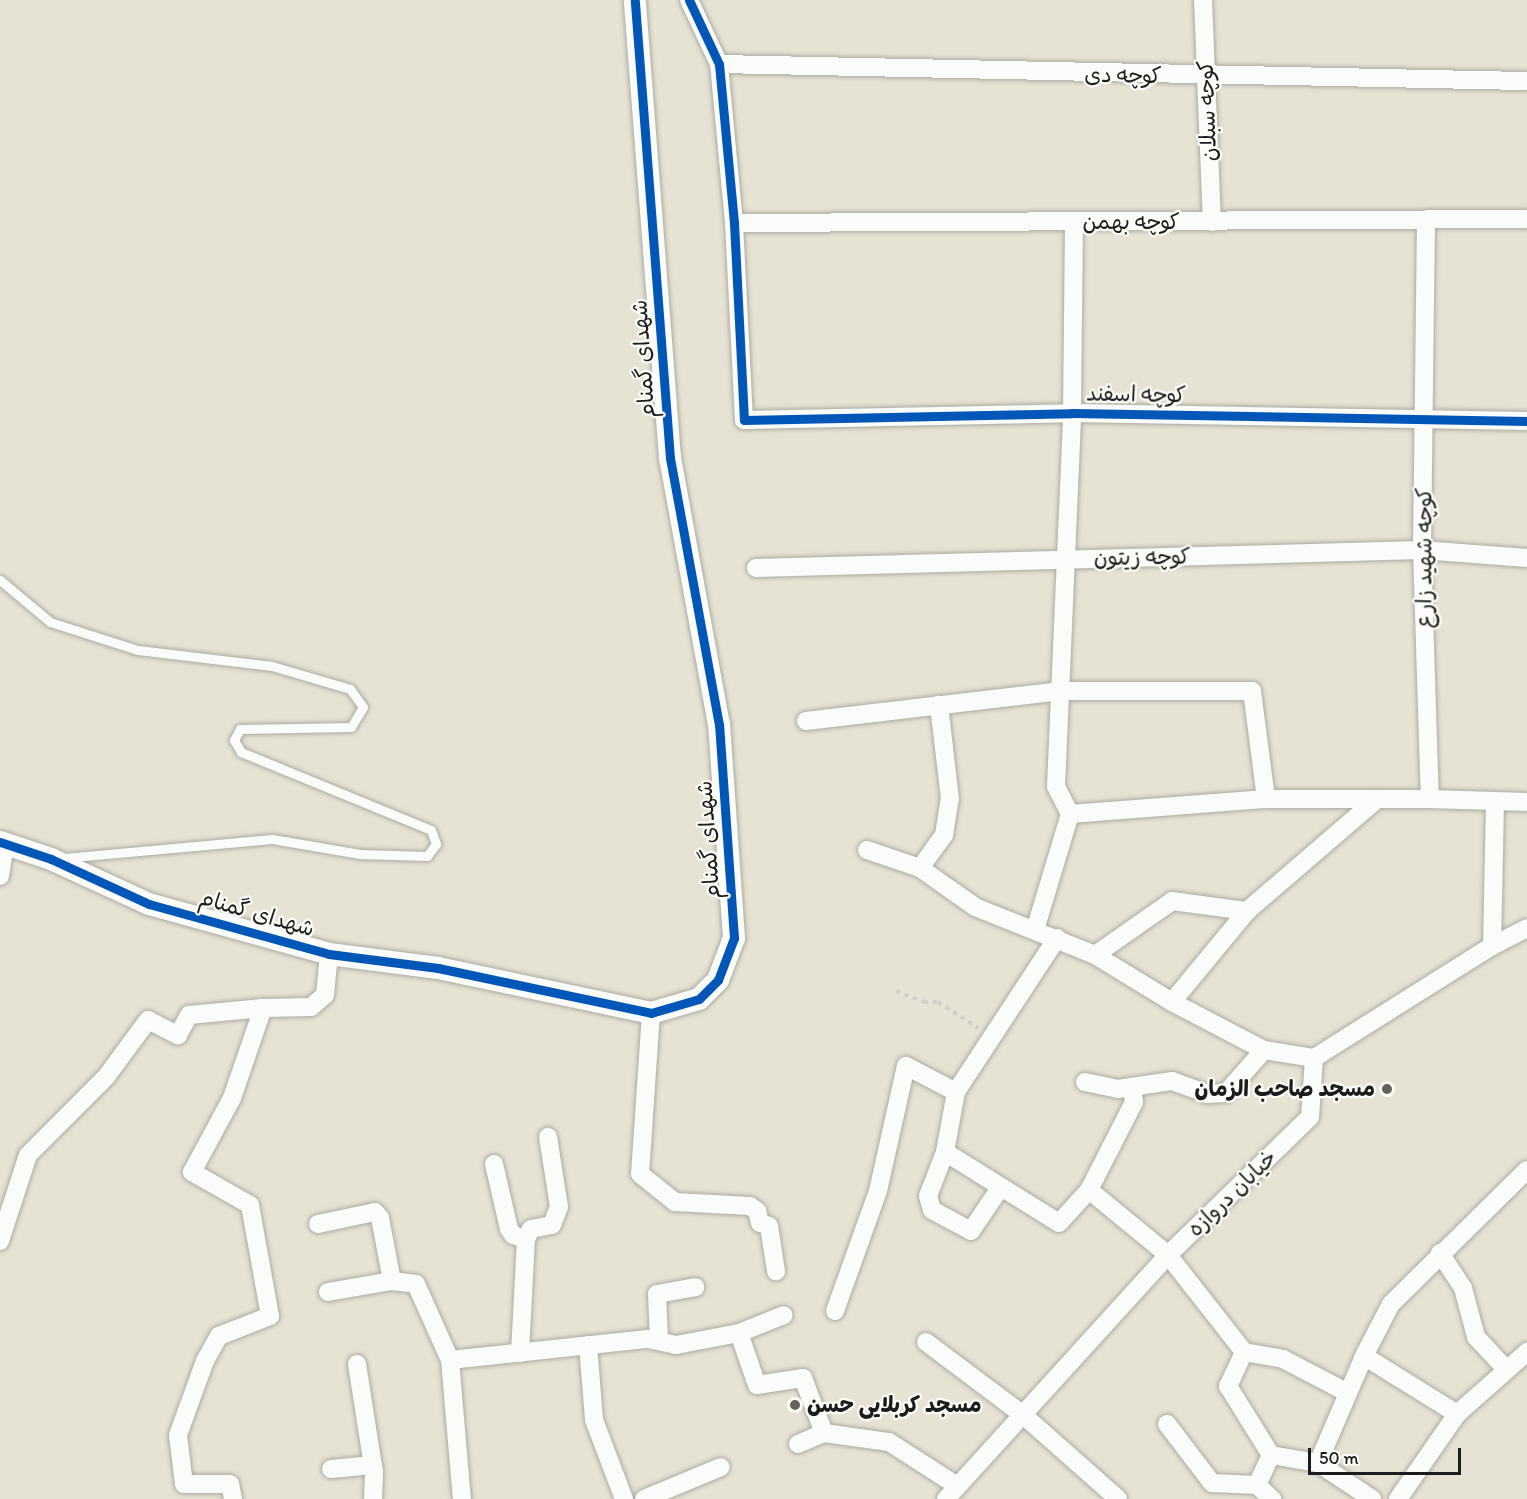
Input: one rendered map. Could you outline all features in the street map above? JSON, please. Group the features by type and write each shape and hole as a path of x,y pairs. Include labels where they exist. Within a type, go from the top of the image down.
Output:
{"street":[{"name":"شهدای گمنام","path":"2,842 51,859 149,904 329,954 438,968 651,1013 699,999 718,980 734,938 719,725 670,458 635,0"},
{"path":"689,0 718,64 734,222"},
{"name":"کوچه سبلان","path":"1203,0 1212,222"},
{"name":"کوچه دی","path":"718,64 1205,77 1527,81"},
{"name":"کوچه بهمن","path":"734,222 1212,222 1527,219"},
{"name":"کوچه شهید زارع","path":"1426,220 1422,550 1430,799"},
{"name":"کوچه اسفند","path":"734,222 744,420 1072,413 1425,417 1527,421"},
{"path":"1035,930 1070,814 1056,786 1063,692 1064,559 1072,413 1074,222"},
{"name":"کوچه زیتون","path":"756,568 1422,550 1527,558"},
{"path":"806,720 1063,692 1252,691 1266,799"},
{"path":"920,868 944,835 950,799 939,705"},
{"path":"1070,814 1266,799 1375,801 1430,799 1495,803 1527,802"},
{"path":"1172,1002 1247,911 1375,801"},
{"path":"1492,945 1495,803"},
{"path":"0,876 2,842"},
{"path":"867,850 920,868 975,907 1095,955 1172,1002 1264,1050 1314,1058 1492,945 1527,928"},
{"path":"1095,955 1172,901 1247,911"},
{"path":"1000,1188 971,1231 932,1210 928,1196 945,1152 956,1092 1057,938"},
{"path":"0,1241 28,1155 106,1077 148,1020 178,1035 189,1015 263,1008 311,1007 325,995 329,954"},
{"path":"233,1499 230,1484 184,1484 178,1435 205,1361 219,1336 270,1316 250,1205 192,1172 232,1098 263,1008"},
{"path":"651,1013 640,1174 675,1202 750,1206 757,1211 760,1223 769,1226 776,1271"},
{"path":"1085,1082 1119,1089 1172,1081 1206,1094 1226,1093 1264,1050"},
{"name":"خیابان دروازه","path":"951,1492 1168,1255 1310,1117 1314,1058"},
{"path":"835,1311 878,1191 906,1066 956,1092"},
{"path":"945,1152 1059,1223 1089,1190 1134,1101 1132,1088"},
{"path":"520,1353 526,1239 531,1228 552,1225 557,1217 548,1137"},
{"path":"494,1164 509,1228 513,1235 526,1239"},
{"path":"1318,1463 1347,1393 1391,1304 1440,1253 1527,1170"},
{"path":"1089,1190 1168,1255 1244,1352 1283,1359 1347,1393"},
{"path":"318,1224 375,1212 380,1218 392,1281"},
{"path":"1440,1253 1463,1288 1476,1337 1506,1369"},
{"path":"328,1292 392,1281 416,1284 450,1360 462,1499"},
{"path":"659,1339 657,1294 695,1287"},
{"path":"450,1360 659,1339 676,1345 739,1333 784,1315"},
{"path":"739,1333 757,1385 803,1378 824,1433"},
{"path":"926,1342 1022,1414 1118,1499"},
{"path":"588,1345 594,1420 624,1499"},
{"path":"1244,1352 1228,1386 1271,1455 1318,1463 1372,1499"},
{"path":"1398,1499 1457,1414 1527,1352"},
{"path":"1364,1356 1457,1414"},
{"path":"357,1364 373,1466 373,1499"},
{"path":"1167,1424 1212,1483 1257,1485 1272,1499"},
{"path":"798,1444 824,1433 896,1444 951,1492"},
{"path":"1257,1485 1271,1455"},
{"path":"331,1469 373,1466"},
{"path":"644,1499 666,1495 722,1467"}],"lane":[{"path":"0,580 50,622 138,650 272,666 350,689 363,707 351,727 240,729 234,740 242,752 431,830 436,844 427,856 360,854 272,839 51,859"}],"path":[{"path":"896,992 924,1002 938,1002 993,1037"}],"cycle path":[{"path":"0,842 51,859 149,904 329,954 438,968 651,1013 699,999 718,980 734,938 719,725 670,458 635,0"},
{"path":"689,0 719,64 734,223 744,420 1072,413 1527,421"}],"place":[{"name":"مسجد صاحب الزمان","path":"1387,1089"},
{"name":"مسجد کربلایی حسن","path":"795,1405"}]}
